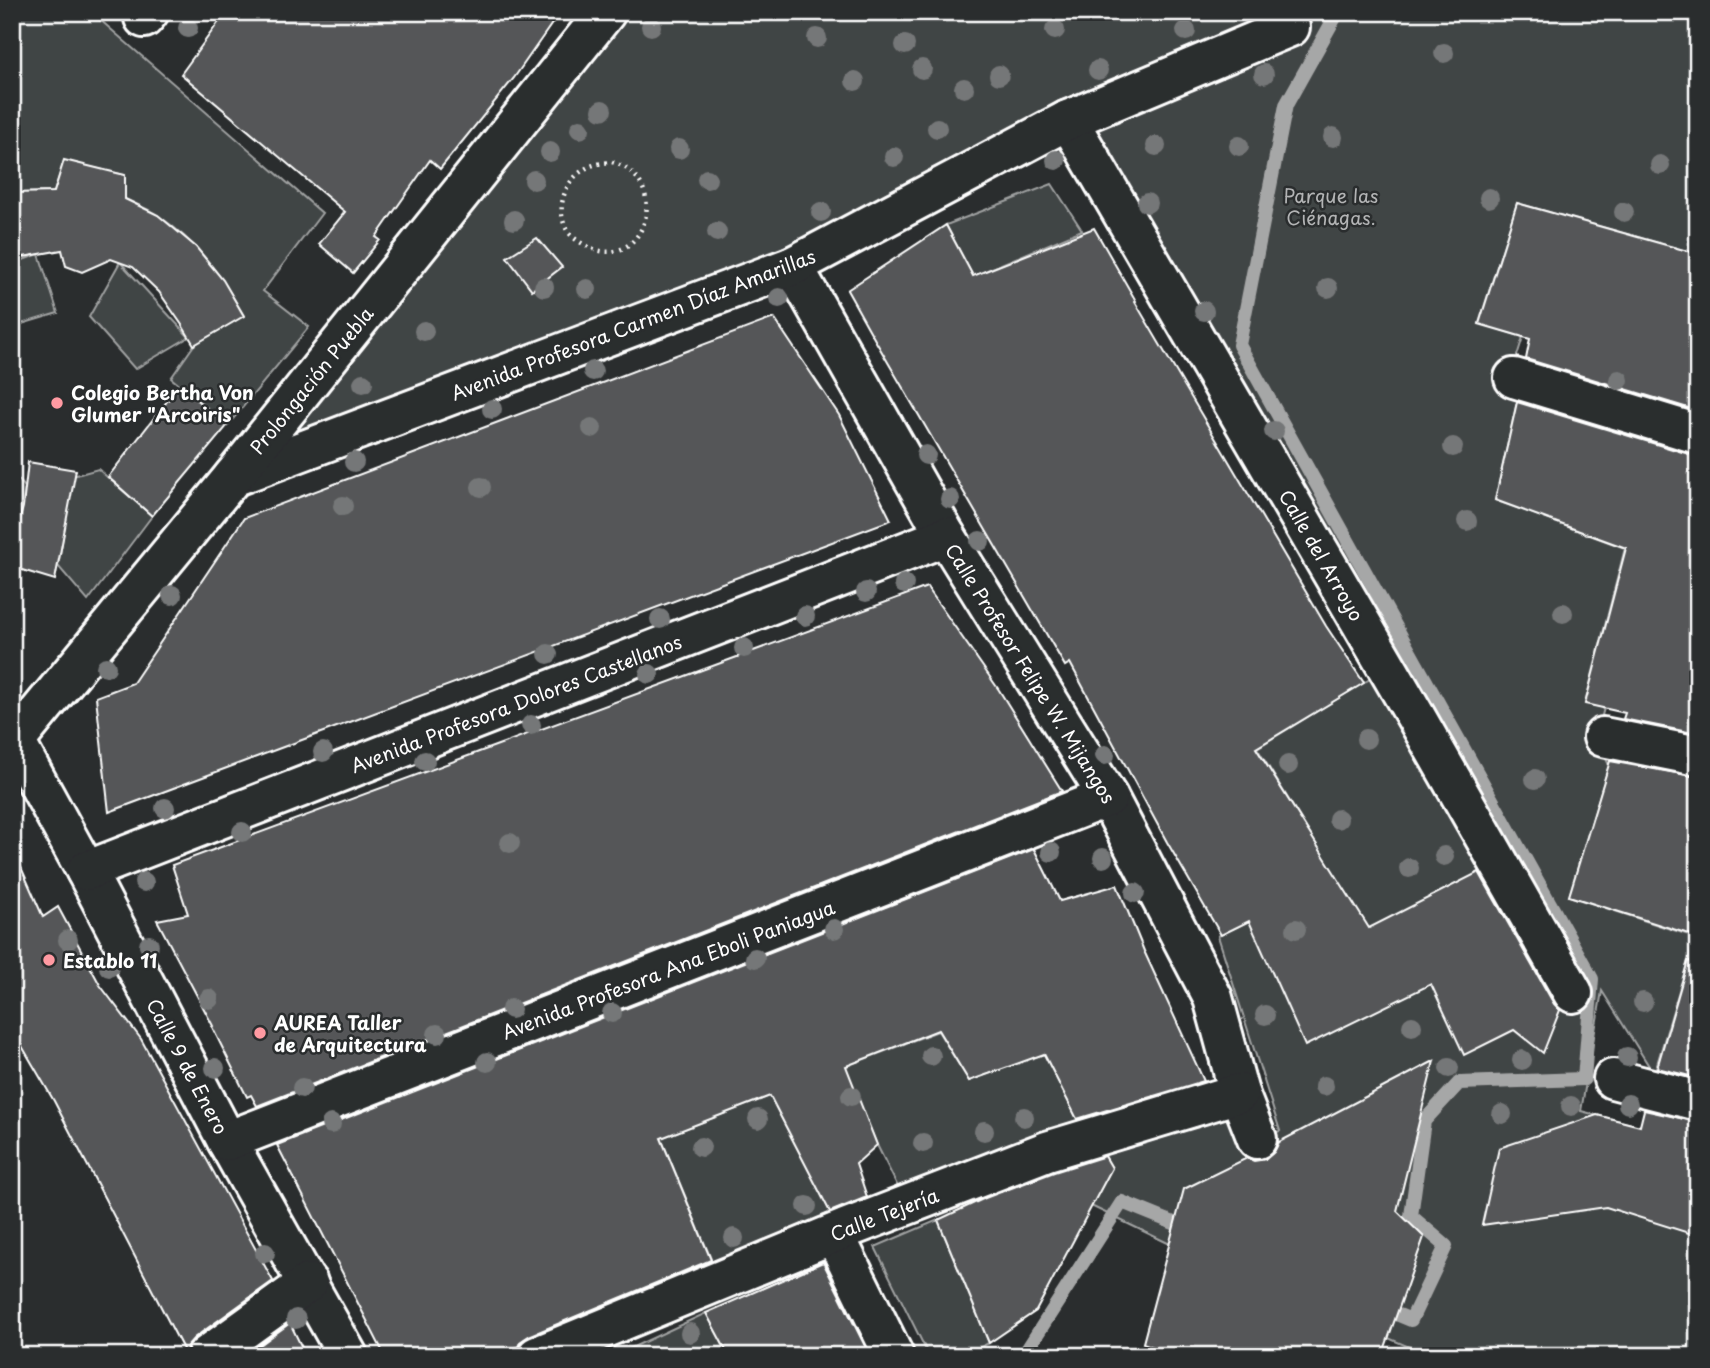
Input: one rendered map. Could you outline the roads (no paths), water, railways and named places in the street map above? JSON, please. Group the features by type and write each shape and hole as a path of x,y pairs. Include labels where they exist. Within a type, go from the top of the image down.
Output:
{"street":[{"name":"Prolongación Puebla","path":"13,741 233,477 606,12"},
{"name":"Avenida Profesora Carmen Díaz Amarillas","path":"233,477 793,265 1068,120 1290,27"},
{"name":"Calle del Arroyo","path":"1068,120 1409,705 1573,993"},
{"name":"Calle Profesor Felipe W. Mijangos","path":"793,265 946,536 1108,797 1213,998 1239,1093 1257,1139"},
{"path":"1514,378 1698,434"},
{"name":"Avenida Profesora Dolores Castellanos","path":"86,871 946,536"},
{"path":"1603,737 1698,755"},
{"name":"Calle 9 de Enero","path":"13,741 86,871 227,1141 348,1356"},
{"name":"Avenida Profesora Ana Eboli Paniagua","path":"227,1141 1108,797"},
{"path":"1613,1079 1698,1101"},
{"name":"Calle Tejería","path":"537,1356 834,1234 1047,1151 1239,1093"},
{"path":"834,1234 894,1356"},
{"path":"207,1356 308,1283"}],"waterway":[{"path":"1338,12 1286,105 1239,345 1592,979 1584,1079 1459,1083 1424,1121 1411,1216 1446,1246 1411,1320 1382,1308"},
{"path":"1023,1356 1122,1202 1191,1230"}],"place":[{"name":"Colegio Bertha Von Glumer \"Arcoiris\"","path":"57,403"},
{"name":"Establo 11","path":"49,960"},
{"name":"AUREA Taller de Arquitectura","path":"260,1033"}],"park label":[{"name":"Parque las Ciénagas.","path":"1331,206"}]}
